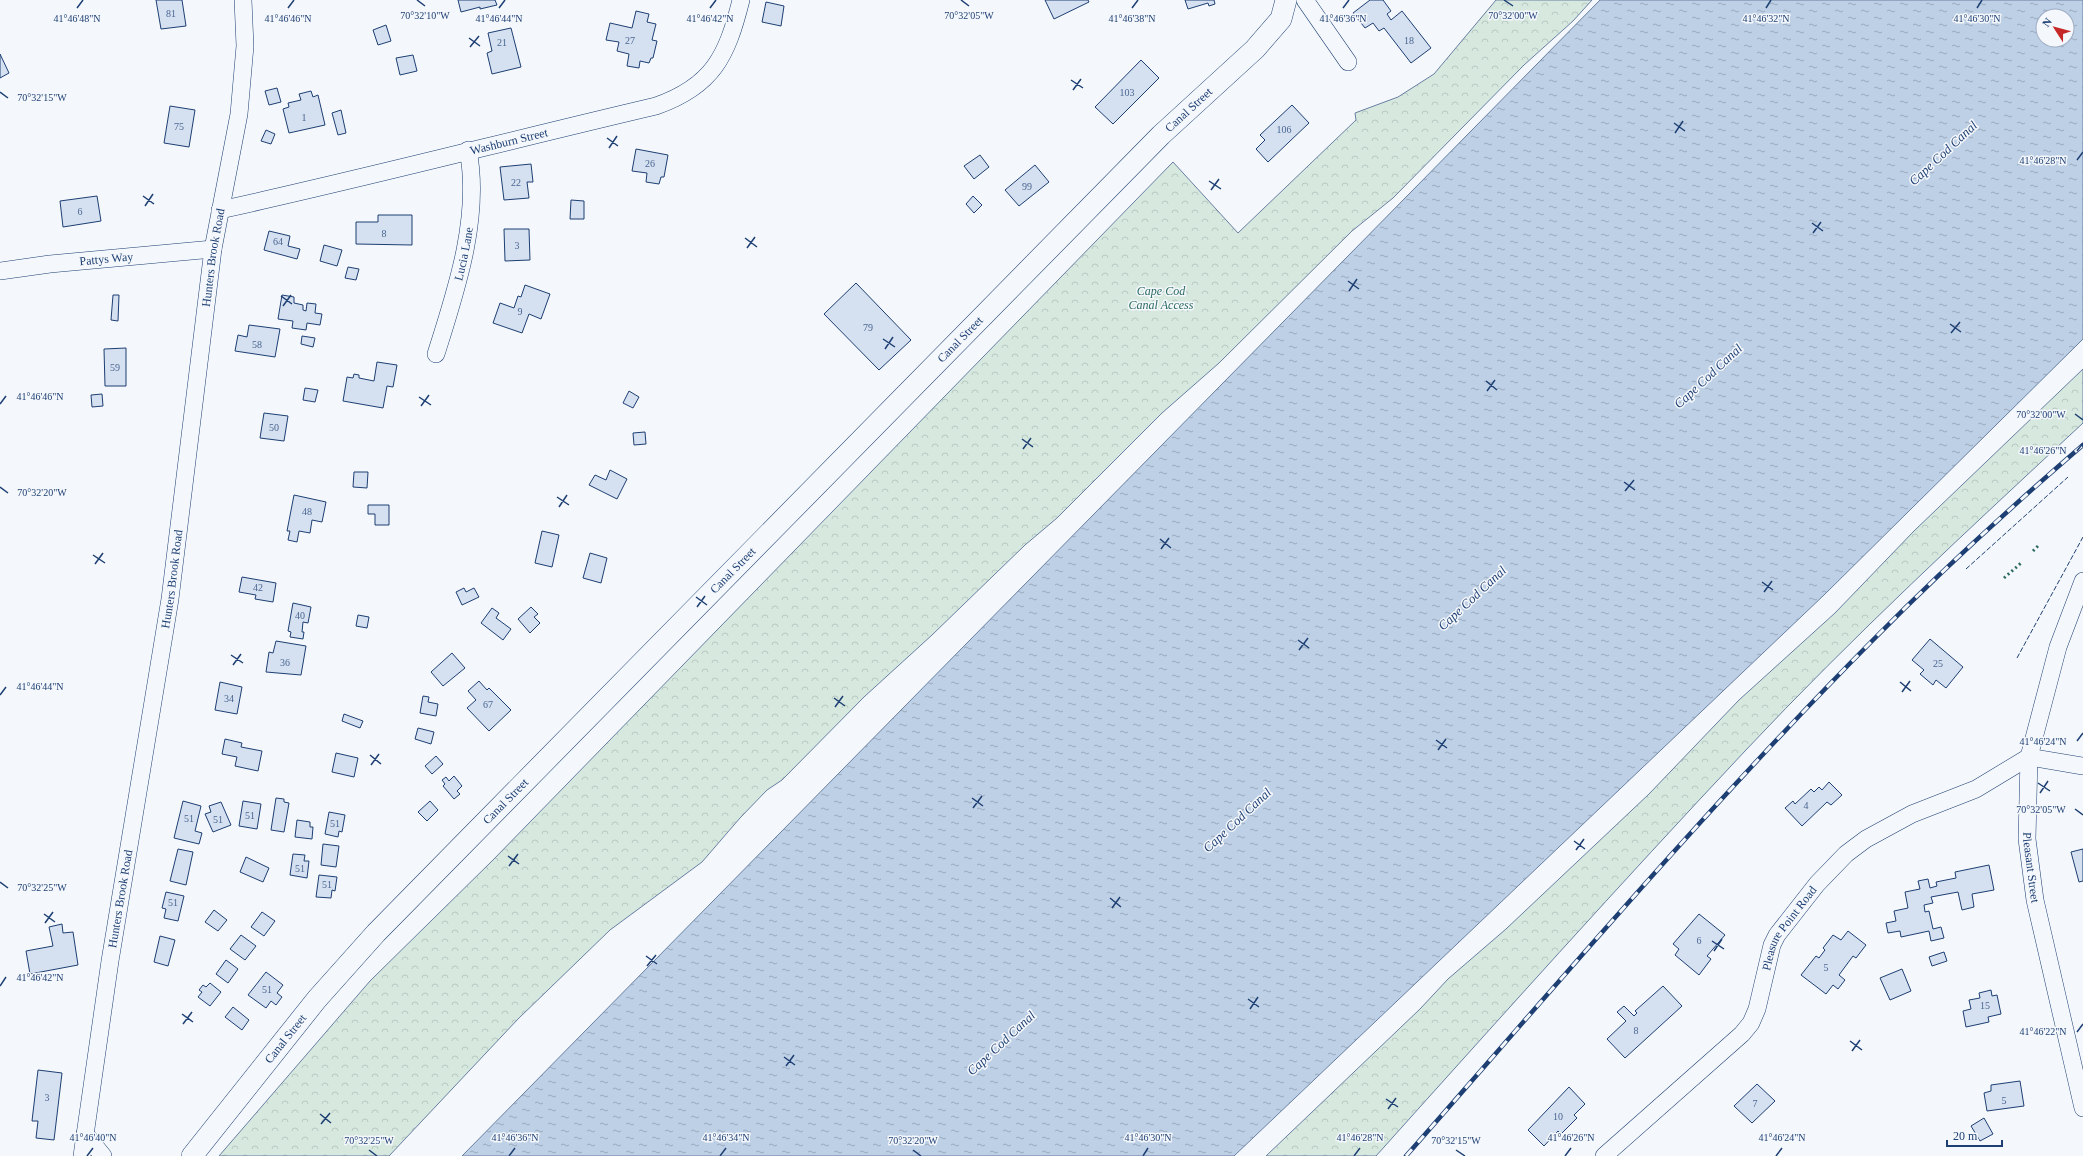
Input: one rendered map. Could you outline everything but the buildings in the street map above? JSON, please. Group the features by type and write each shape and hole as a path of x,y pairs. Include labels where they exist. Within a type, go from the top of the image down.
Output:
{"street":[{"name":"Hunters Brook Road","path":"82,1156 110,961 170,599 213,249 239,114 244,78 245,46 243,0"},
{"name":"Washburn Street","path":"220,210 328,187 468,150 656,106 688,92 713,70 729,44 741,0"},
{"name":"Canal Street","path":"192,1156 317,998 376,933 1156,140 1255,49 1281,19 1286,0"},
{"path":"1306,0 1348,62"},
{"name":"Lucia Lane","path":"436,354 448,314 469,227 472,180 468,150"},
{"name":"Pattys Way","path":"0,271 50,264 213,249"},
{"name":"Pleasant Street","path":"2083,581 2058,647 2029,757 2027,839 2035,900 2083,1108"},
{"path":"2029,757 2083,766"},
{"name":"Pleasure Point Road","path":"1604,1156 1742,1034 1750,1023 1757,1009 1770,952 1777,935 1817,884 1846,854 1866,839 1906,818 1976,789 2029,757"},
{"path":"85,1134 103,1156"}],"green space":[{"name":"Cape Cod Canal Access","path":"1496,0 1592,0 1573,21 1524,65 1393,198 1352,231 1219,363 1162,413 1057,518 1025,545 932,635 864,697 782,780 767,790 740,818 702,862 610,930 518,1019 389,1156 219,1156 370,981 493,860 1173,162 1238,233 1356,120 1355,113 1398,97 1434,74"},
{"path":"2083,369 2083,423 1911,584 1786,708 1605,902 1376,1156 1266,1156 1420,1009 1448,979 1506,929 1649,794 1739,700 1835,613 1914,531"}],"water":[{"name":"Cape Cod Canal","path":"1600,0 2083,0 2083,339 1824,595 1234,1156 462,1156"}],"railway":[{"path":"1406,1156 1694,829 1812,702 1950,565 2029,492 2083,445"}],"hedge":[{"path":"2033,551 2039,545"},
{"path":"2004,578 2021,563"}],"fence":[{"path":"1966,569 2068,477"},
{"path":"2017,658 2083,537"}]}
